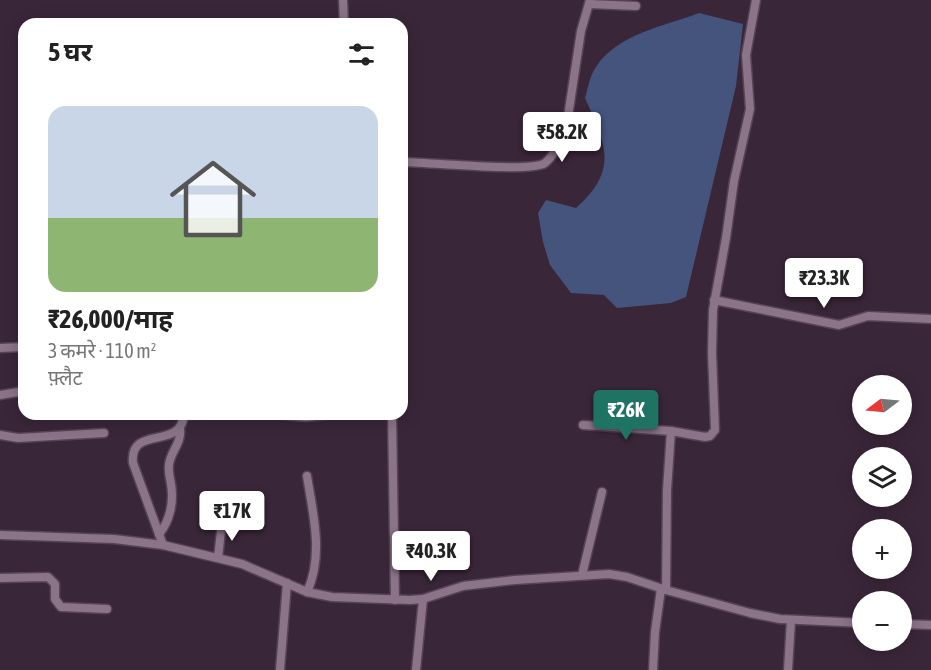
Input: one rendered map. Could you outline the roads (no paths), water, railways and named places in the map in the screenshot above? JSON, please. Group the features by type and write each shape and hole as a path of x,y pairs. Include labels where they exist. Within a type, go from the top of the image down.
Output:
{"street":[{"path":"343,0 344,18"},
{"path":"583,425 671,431 705,437 710,436 715,430 712,337 714,300 734,181 750,110 746,55 756,0"},
{"path":"408,162 534,167 546,162 565,128 581,31 590,2 625,3 636,6"},
{"path":"714,300 839,325 868,316 931,319"},
{"path":"0,348 18,347"},
{"path":"0,395 18,392"},
{"path":"159,534 165,527 170,512 172,492 169,464 180,438 183,420"},
{"path":"392,420 395,600"},
{"path":"163,545 133,463 133,452 146,441 180,429"},
{"path":"653,670 655,632 664,590 671,431"},
{"path":"0,435 18,438 104,433"},
{"path":"307,476 316,548 312,579 307,592"},
{"path":"582,575 602,492"},
{"path":"218,558 222,522 226,519 244,522"},
{"path":"0,535 114,539 163,545 242,564 307,592 332,597 395,600 423,598 463,586 609,574 627,577 664,590 750,613 791,620 852,623"},
{"path":"0,578 48,577 55,585 55,599 61,607 107,609"},
{"path":"280,670 287,583"},
{"path":"416,670 423,598"},
{"path":"788,670 791,620"},
{"path":"912,624 931,625"}],"water":[{"path":"699,13 743,24 736,86 686,297 671,303 617,308 604,295 571,293 550,265 538,213 546,200 576,208 590,194 603,169 603,143 585,98 592,74 605,56 616,46 643,32"}]}
